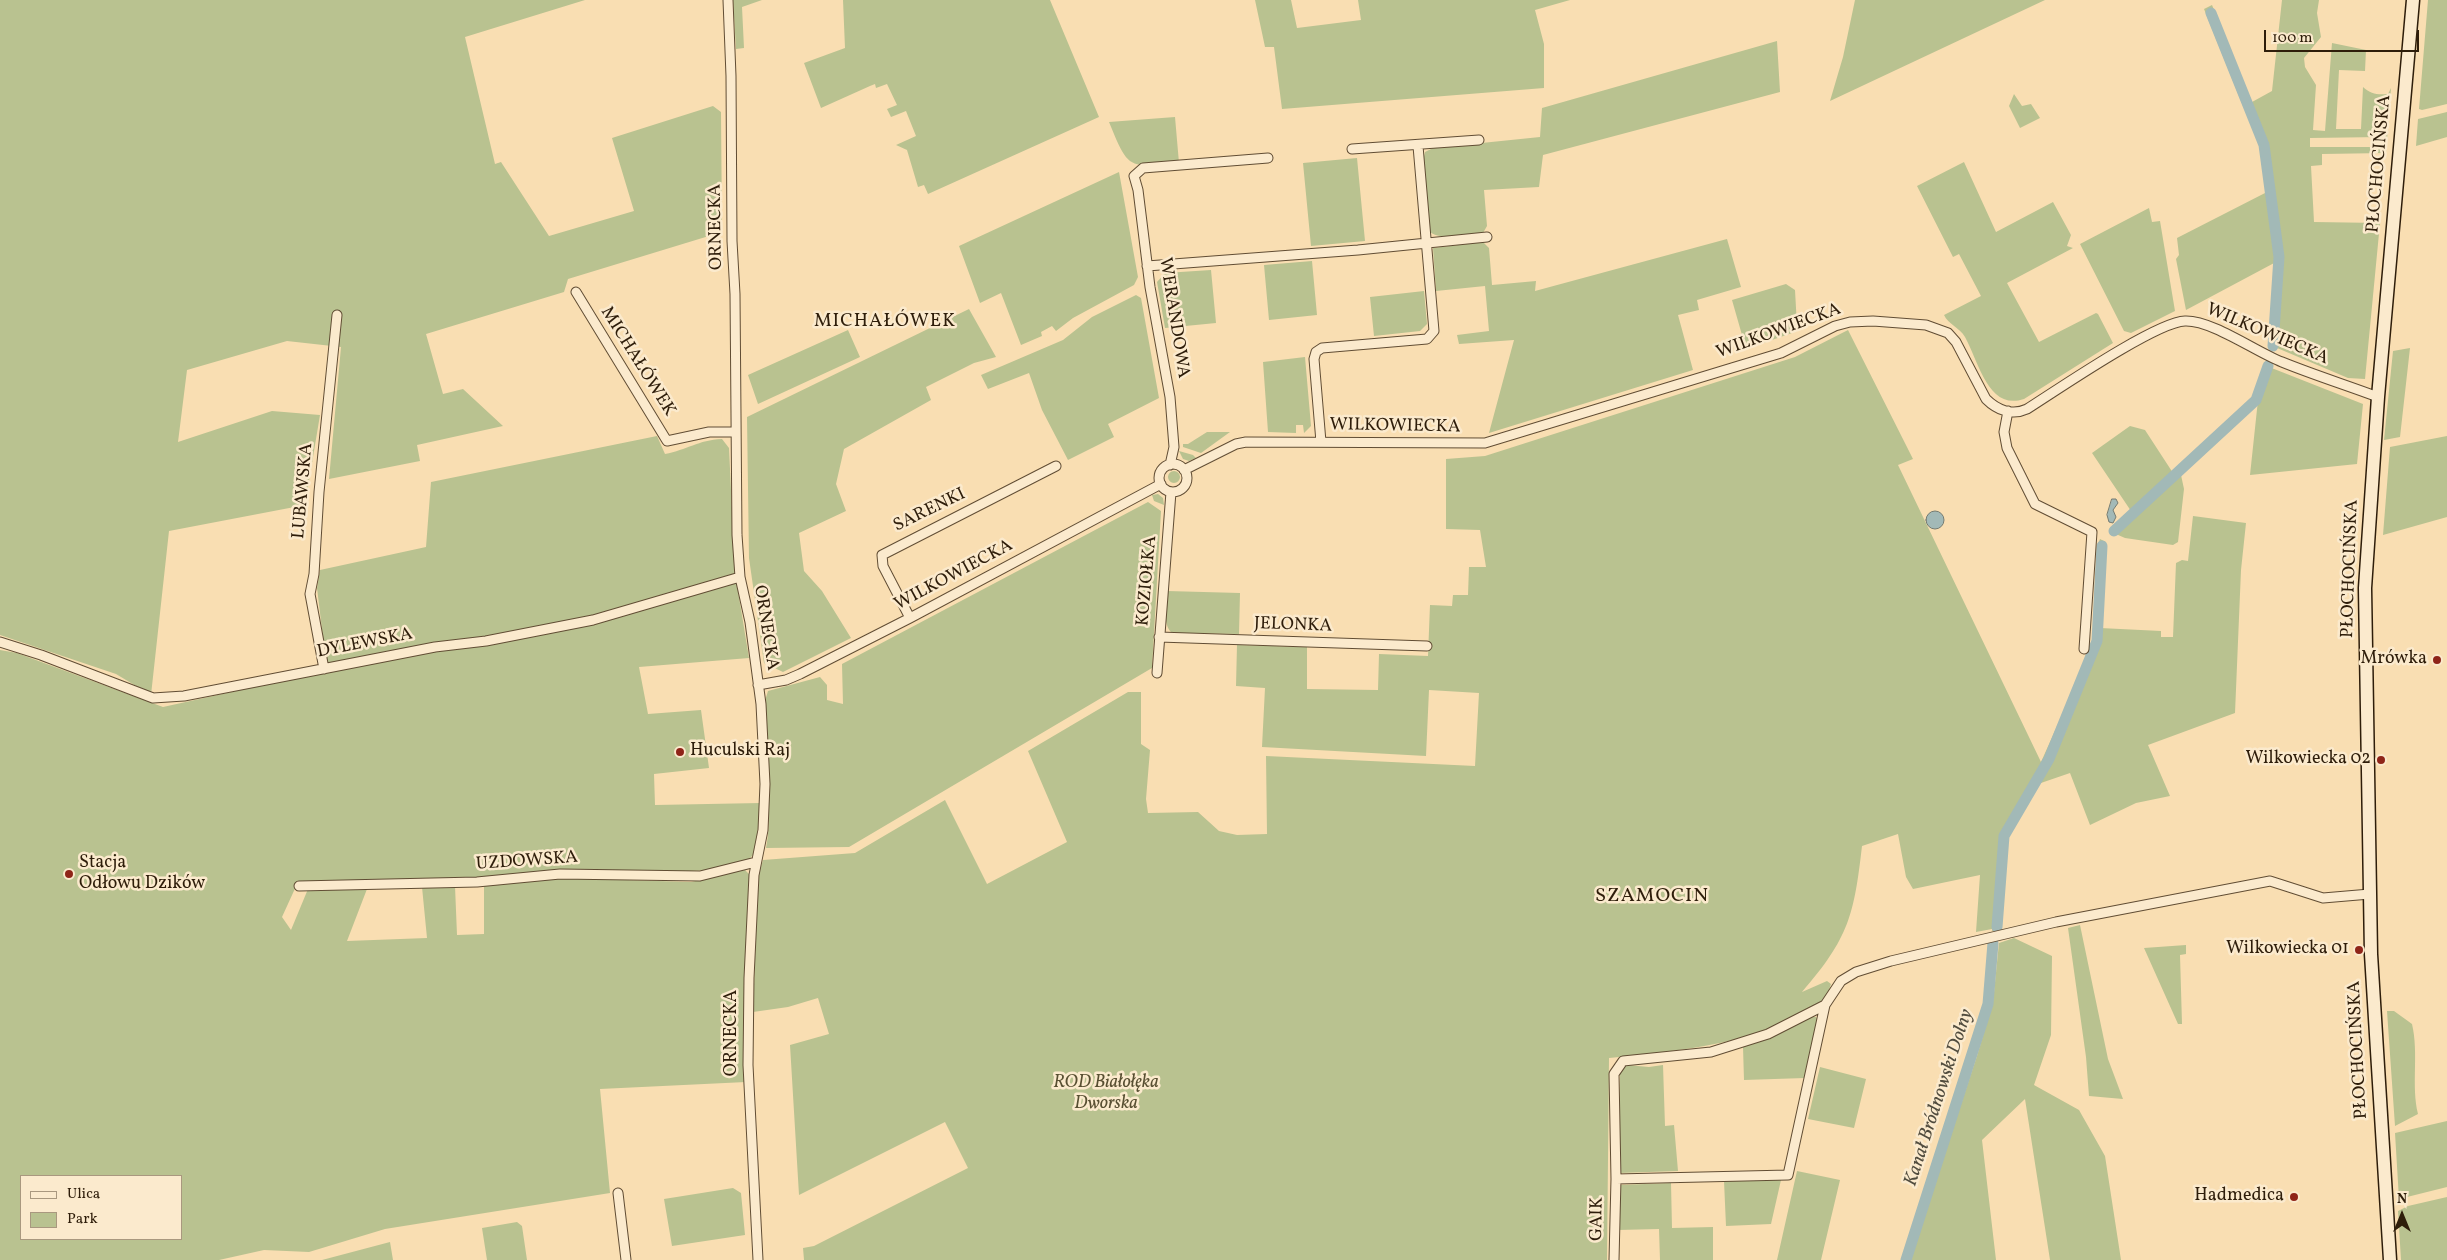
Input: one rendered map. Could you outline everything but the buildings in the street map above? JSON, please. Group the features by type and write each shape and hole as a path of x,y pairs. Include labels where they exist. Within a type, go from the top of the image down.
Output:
{"main road":[{"name":"PŁOCHOCIŃSKA","path":"2390,1260 2371,954 2365,588 2378,397 2413,0"}],"street":[{"name":"ORNECKA","path":"728,0 732,76 737,535 740,578 750,622 758,685 765,811 756,862 749,978 748,1065 758,1260"},
{"path":"1352,149 1418,146 1479,140"},
{"path":"1321,442 1314,359 1316,352 1322,348 1339,345 1428,338 1434,331 1418,146"},
{"name":"WERANDOWA","path":"1170,465 1174,448 1170,397 1147,266 1138,190 1134,176 1143,168 1268,158"},
{"path":"1147,266 1358,250 1487,237"},
{"name":"MICHAŁÓWEK","path":"576,292 667,440 709,432 736,432"},
{"name":"LUBAWSKA","path":"324,669 310,594 314,574 317,513 337,315"},
{"name":"WILKOWIECKA","path":"1184,470 1236,444 1321,442 1485,443 1781,353 1835,326 1850,322 1873,321 1926,324 1948,333 1956,342 1986,399 1997,408 2008,411 2027,409 2126,347 2171,324 2184,321 2206,324 2280,361 2378,397"},
{"path":"2008,411 2004,432 2007,448 2035,504 2092,532 2084,649"},
{"path":"1170,465 1179,466 1184,470 1187,477 1186,485 1180,490 1171,492 1161,484 1160,474 1170,465"},
{"name":"SARENKI","path":"910,618 883,566 882,555 1056,466"},
{"name":"WILKOWIECKA","path":"758,685 786,680 800,674 910,618 1161,484"},
{"name":"KOZIOŁKA","path":"1157,673 1171,492"},
{"name":"DYLEWSKA","path":"0,642 41,655 153,698 184,696 435,647 486,641 593,620 740,578"},
{"name":"JELONKA","path":"1159,637 1426,646"},
{"name":"UZDOWSKA","path":"300,886 477,882 560,874 700,876 756,862"},
{"path":"1616,1179 1788,1175 1826,1005 1841,981 1856,972 1891,961 2056,922 2270,881 2323,898 2370,894"},
{"name":"GAIK","path":"1614,1260 1616,1179 1614,1074 1623,1061 1711,1052 1768,1034 1826,1005"},
{"path":"618,1193 626,1260"}],"green space":[{"path":"0,0 585,0 465,37 495,164 501,162 549,236 634,211 612,138 713,106 721,112 722,232 568,279 564,292 426,334 443,394 463,389 503,426 417,445 420,461 329,479 341,347 287,341 187,370 178,442 272,411 320,415 305,505 169,531 151,695 116,674 0,635"},
{"path":"733,0 762,0 742,7 744,48 736,49"},
{"path":"843,0 1050,0 1099,117 928,194 924,185 918,187 907,150 896,145 916,136 906,111 891,117 887,109 897,105 887,84 876,88 875,84 821,108 804,63 845,48"},
{"path":"1255,0 1291,0 1297,28 1361,20 1358,0 1570,0 1535,10 1544,44 1544,88 1282,109 1274,47 1265,47"},
{"path":"1855,0 2045,0 1830,101 1843,57"},
{"path":"2282,0 2319,0 2317,13 2321,37 2304,58 2305,67 2316,85 2313,130 2325,131 2332,43 2366,50 2365,71 2339,70 2336,129 2361,129 2363,87 2374,94 2388,94 2391,88 2386,153 2322,154 2322,165 2311,166 2314,222 2380,223 2365,379 2348,378 2270,345 2276,262 2186,310 2176,259 2179,255 2177,238 2267,192 2258,134 2246,105 2243,106 2204,9 2212,5 2252,102 2272,91","holes":["2381,137 2381,147 2310,147 2310,138"]},
{"path":"2428,0 2447,0 2447,104 2422,110 2419,109"},
{"path":"1777,41 1780,92 1543,155 1539,187 1484,190 1487,226 1483,233 1447,237 1429,231 1423,161 1425,152 1433,148 1540,137 1542,108"},
{"path":"2014,94 2022,106 2031,104 2040,118 2020,128 2009,106"},
{"path":"2447,112 2447,137 2416,146 2418,119"},
{"path":"1175,117 1179,163 1140,165 1132,162 1126,158 1121,150 1109,122"},
{"path":"1357,158 1365,241 1311,246 1303,163"},
{"path":"1964,162 1996,232 2053,202 2071,235 2067,246 2073,248 2007,283 2039,342 2096,313 2113,343 2024,399 2012,401 2002,398 1993,391 1980,371 1965,337 1944,315 1981,296 1959,254 1953,257 1917,186"},
{"path":"1119,172 1138,277 1134,285 1073,318 1056,331 1052,326 1041,332 1042,336 1021,345 1001,293 980,303 959,246"},
{"path":"2149,208 2152,222 2160,221 2175,311 2131,333 2124,331 2080,244"},
{"path":"1727,239 1741,287 1697,300 1699,310 1678,315 1693,370 1489,433 1514,340 1459,344 1457,335 1489,331 1485,286 1436,291 1433,248 1483,242 1489,248 1492,285 1536,281 1535,291"},
{"path":"1312,261 1317,315 1269,320 1264,265"},
{"path":"1211,270 1216,323 1165,328 1157,282 1165,273"},
{"path":"1786,284 1795,290 1797,326 1792,333 1746,349 1732,300"},
{"path":"1424,291 1427,324 1420,331 1374,336 1370,297"},
{"path":"1136,295 1141,298 1159,398 1108,424 1114,437 1068,460 1042,410 1029,373 988,389 981,375 1063,340 1092,317"},
{"path":"969,309 996,357 974,363 926,387 931,400 844,449 836,484 846,511 799,533 804,571 822,591 851,638 783,672 764,663 749,558 747,417"},
{"path":"848,330 860,357 758,404 748,375"},
{"name":"ROD Białołęka Dworska","path":"1848,330 1913,459 1898,465 2041,762 2091,650 2094,637 2097,546 2100,539 2106,542 2104,547 2100,628 2161,631 2161,637 2173,637 2176,563 2182,560 2188,561 2193,516 2246,523 2241,570 2235,713 2148,745 2170,796 2136,803 2090,825 2070,773 2038,784 2008,835 2000,929 1992,931 1992,929 1976,932 1980,875 1913,889 1906,877 1898,834 1862,846 1856,890 1847,925 1830,956 1802,992 1827,981 1831,984 1825,1002 1774,1028 1734,1040 1693,1048 1609,1058 1607,1260 804,1260 803,1248 814,1246 968,1168 945,1122 799,1195 790,1045 829,1034 818,998 788,1007 753,1012 758,876 763,860 855,853 945,800 987,884 1067,842 1028,751 1128,692 1141,692 1141,744 1150,750 1146,799 1148,813 1198,812 1219,831 1237,835 1267,834 1266,756 1475,766 1479,693 1429,690 1426,756 1262,747 1265,688 1236,686 1237,645 1307,647 1307,689 1378,690 1379,654 1428,656 1430,605 1452,606 1453,595 1468,595 1469,567 1486,567 1480,530 1446,529 1446,459 1485,456 1795,357"},
{"path":"2410,348 2400,437 2384,440 2393,351"},
{"path":"1305,357 1311,426 1304,433 1303,425 1296,425 1296,433 1268,432 1263,362"},
{"path":"2264,365 2363,404 2357,464 2250,475 2258,400 2230,430 2181,475 2184,489 2178,542 2173,545 2125,538 2109,531 2131,511 2092,453 2130,426 2145,430 2173,473 2255,398"},
{"path":"1207,432 1230,432 1201,453 1183,447 1183,444 1188,444"},
{"path":"657,436 665,454 706,441 722,439 729,448 735,573 749,658 639,667 648,714 701,710 709,768 654,774 655,805 761,803 755,853 745,863 713,870 484,880 298,882 282,917 291,930 308,889 367,889 347,941 427,938 422,887 455,886 457,935 484,934 484,884 561,878 691,882 745,870 750,875 746,1082 600,1089 610,1193 385,1229 309,1252 264,1250 219,1260 0,1260 0,650 17,653 163,707 327,671 317,588 320,570 426,547 431,482"},
{"path":"2447,436 2447,517 2383,535 2390,447"},
{"path":"1179,451 1193,455 1196,458 1189,461 1183,459"},
{"path":"1172,471 1176,471 1180,477 1176,483 1172,483 1168,479 1168,475"},
{"path":"1158,494 1163,498 1164,505 1154,501 1152,495"},
{"path":"1148,502 1161,511 1152,668 849,847 766,848 769,829 769,808 762,727 768,691 820,677 827,685 827,700 843,704 842,664"},
{"path":"1167,591 1240,593 1239,634 1172,633 1166,619"},
{"path":"2080,925 2108,1059 2123,1099 2089,1096 2086,1057 2068,928"},
{"path":"2014,938 2052,956 2051,1035 2034,1085 2079,1110 2105,1156 2121,1260 2050,1260 2025,1099 1982,1140 1996,1260 1909,1260 1977,1056 1993,1002 1999,943"},
{"path":"2186,945 2186,954 2180,955 2182,1024 2178,1024 2144,948"},
{"path":"2387,1011 2394,1011 2412,1024 2415,1047 2415,1092 2418,1114 2395,1126"},
{"path":"1809,1017 1816,1017 1818,1020 1805,1078 1744,1080 1743,1047"},
{"path":"1627,1065 1649,1067 1663,1065 1665,1126 1674,1125 1678,1171 1619,1173 1620,1071"},
{"path":"1820,1067 1866,1079 1854,1128 1808,1119"},
{"path":"2447,1121 2447,1187 2399,1199 2395,1133"},
{"path":"1797,1171 1840,1180 1821,1260 1777,1260"},
{"path":"1781,1180 1771,1224 1726,1226 1724,1181"},
{"path":"1671,1183 1672,1228 1713,1227 1713,1260 1660,1260 1659,1229 1618,1230 1619,1185"},
{"path":"733,1188 741,1193 745,1235 672,1246 664,1199"},
{"path":"2447,1197 2447,1260 2401,1260 2398,1211 2408,1206"},
{"path":"517,1222 522,1226 527,1260 487,1260 482,1228"},
{"path":"390,1242 393,1260 322,1260"}],"water":[{"path":"2112,499 2116,499 2118,503 2113,510 2116,517 2113,523 2109,522 2107,515"},
{"path":"1931,511 1939,511 1944,516 1942,527 1931,529 1926,524 1926,516"}],"waterway":[{"name":"Kanał Bródnowski Dolny","path":"2211,13 2264,145 2279,257 2273,346"},
{"name":"Kanał Bródnowski Dolny","path":"2114,531 2256,400 2268,366"},
{"name":"Kanał Bródnowski Dolny","path":"1997,927 2004,836 2049,759 2097,641 2102,546"},
{"name":"Kanał Bródnowski Dolny","path":"1906,1260 1988,1004 1993,943"}],"place":[{"name":"Mrówka","path":"2437,660"},
{"name":"Huculski Raj","path":"680,752"},
{"name":"Wilkowiecka 02","path":"2381,760"},
{"name":"Stacja Odłowu Dzików","path":"69,874"},
{"name":"Wilkowiecka 01","path":"2359,950"},
{"name":"Hadmedica","path":"2294,1197"}],"district":[{"name":"MICHAŁÓWEK","path":"885,323"},
{"name":"SZAMOCIN","path":"1652,897"}]}
